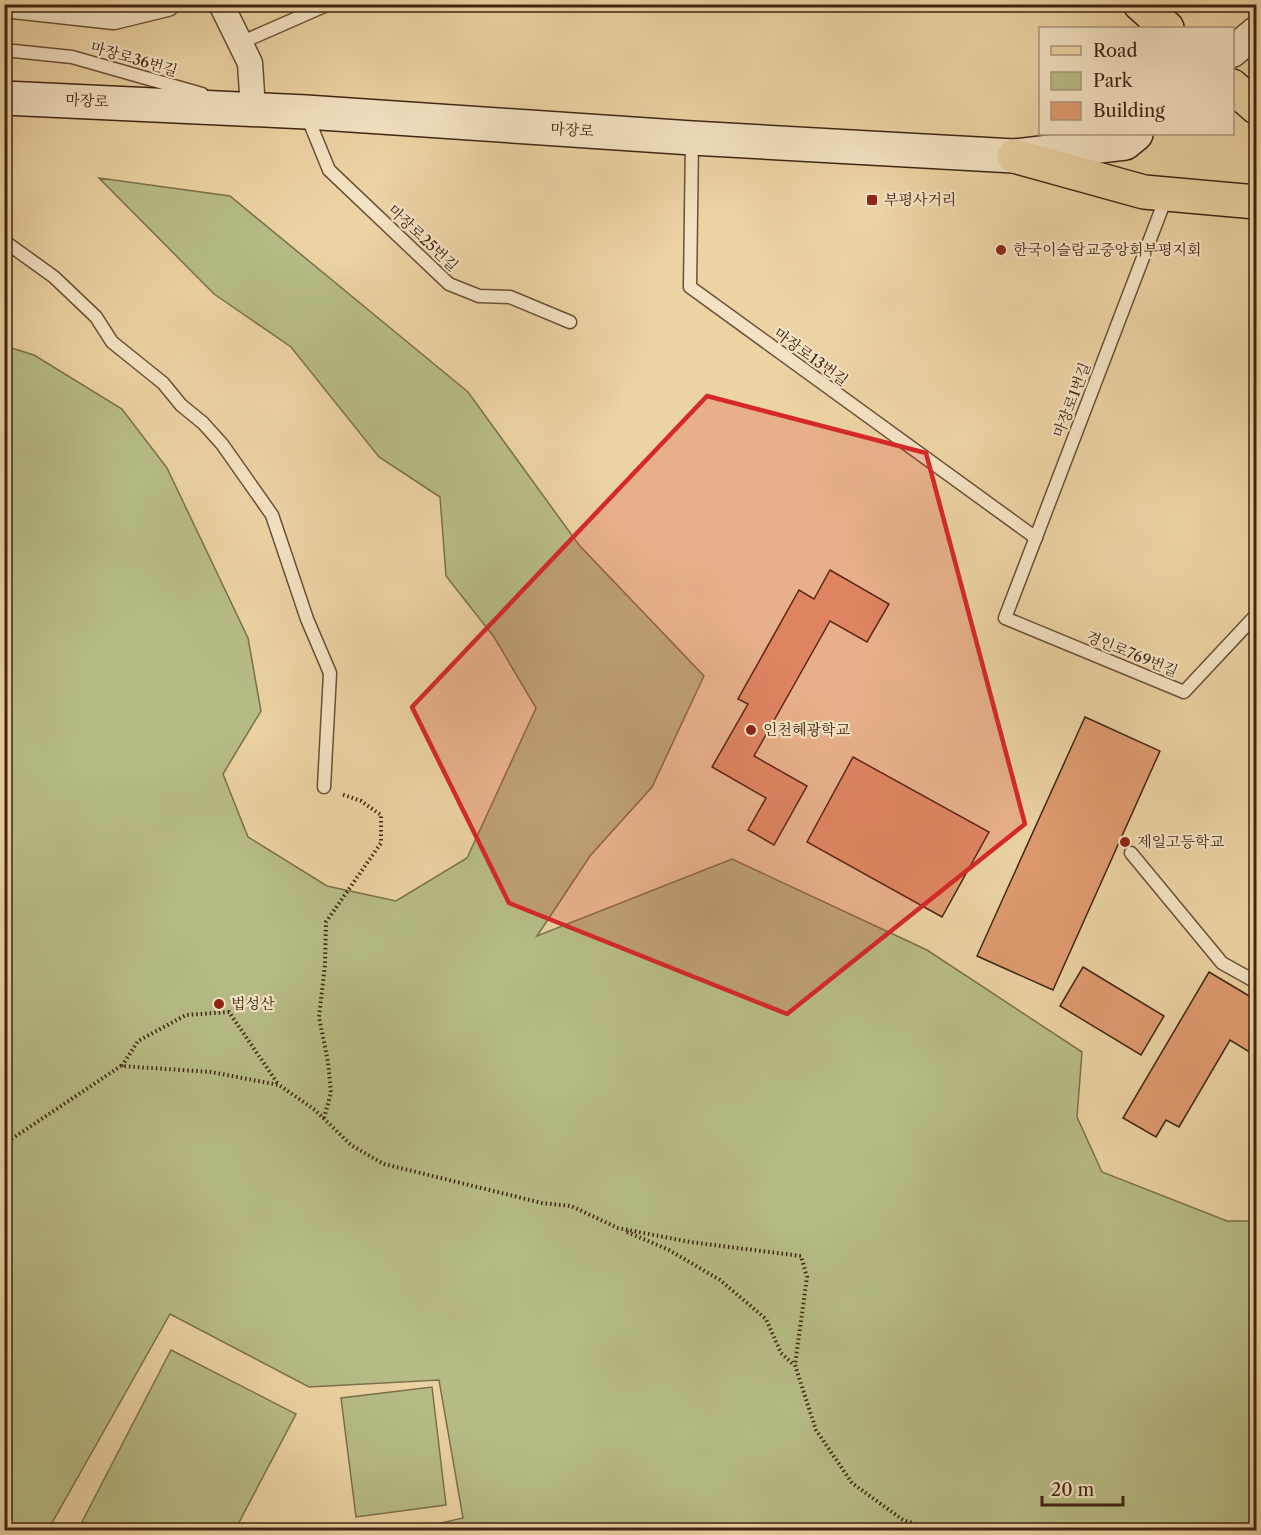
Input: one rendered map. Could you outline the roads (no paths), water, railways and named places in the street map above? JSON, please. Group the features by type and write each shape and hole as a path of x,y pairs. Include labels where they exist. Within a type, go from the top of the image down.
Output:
{"main road":[{"path":"1140,4 1166,27"},
{"path":"1234,87 1257,107"},
{"name":"마장로","path":"4,98 306,112 693,138 1014,156 1125,143 1135,135"},
{"path":"1014,156 1144,192 1257,202"}],"street":[{"path":"4,5 114,17 167,4"},
{"path":"221,4 250,63 253,109"},
{"path":"1234,51 1257,32"}],"lane":[{"path":"240,43 329,4"},
{"name":"마장로36번길","path":"4,50 72,57 253,109"},
{"name":"마장로25번길","path":"306,112 329,170 449,284 478,296 510,297 570,322"},
{"name":"마장로13번길","path":"693,138 690,287 1035,538"},
{"name":"마장로1번길","path":"1005,618 1167,194"},
{"path":"4,241 54,277 96,317 112,342 163,383 181,405 203,423 222,444 272,515 307,618 330,673 324,787"},
{"name":"경인로769번길","path":"1005,618 1184,692 1257,615"},
{"path":"1131,852 1222,963 1257,982"}],"place":[{"name":"부평사거리","path":"872,200"},
{"name":"한국이슬람교중앙회부평지회","path":"1001,250"},
{"name":"인천혜광학교","path":"751,730"},
{"name":"제일고등학교","path":"1125,842"},
{"name":"법성산","path":"219,1004"}]}
